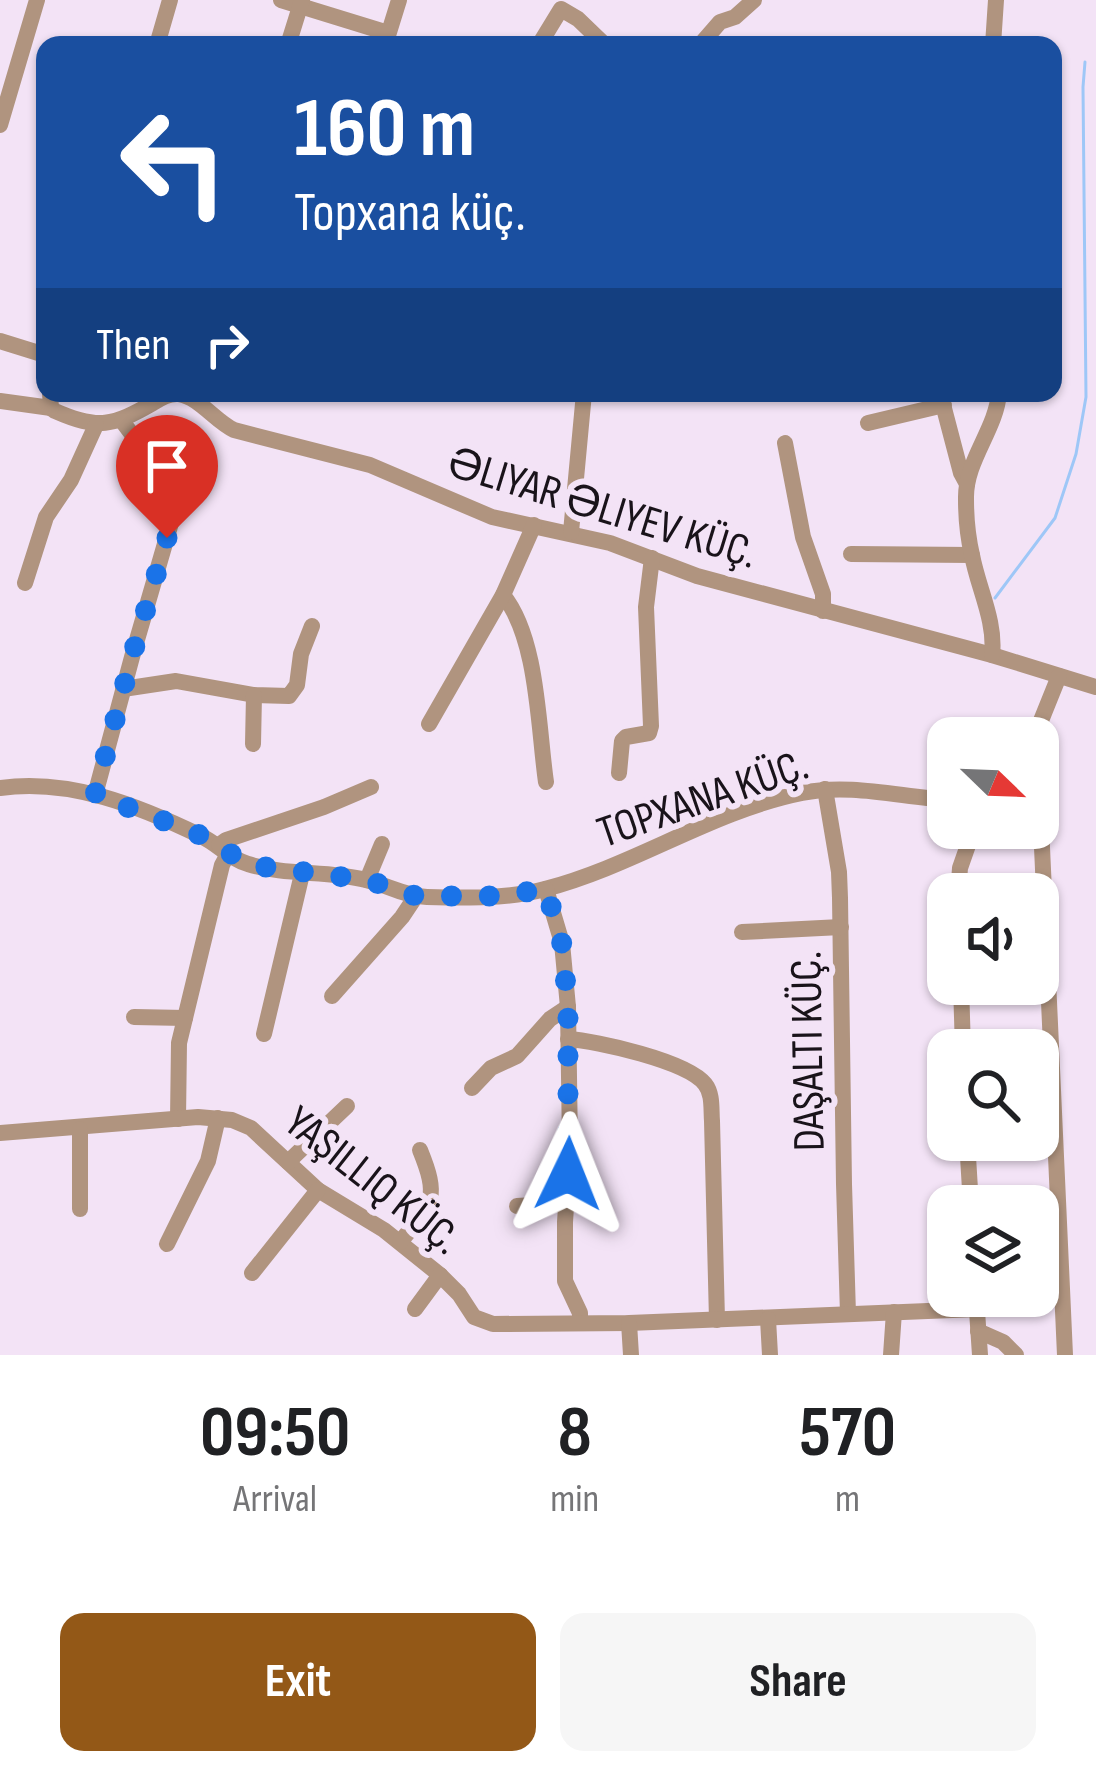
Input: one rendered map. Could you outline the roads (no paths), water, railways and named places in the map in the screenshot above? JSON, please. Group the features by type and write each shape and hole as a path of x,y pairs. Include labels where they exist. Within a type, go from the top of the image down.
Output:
{"street":[{"path":"0,125 37,0"},
{"path":"160,36 170,0"},
{"path":"281,0 301,3 379,36"},
{"path":"387,36 399,0"},
{"path":"708,36 754,0"},
{"path":"994,36 996,0"},
{"path":"291,36 301,3"},
{"path":"544,36 561,4 596,36"},
{"path":"0,341 36,352"},
{"name":"ƏLIYAR ƏLIYEV KÜÇ.","path":"0,401 36,400"},
{"name":"ƏLIYAR ƏLIYEV KÜÇ.","path":"53,402 84,423 97,425 122,421 154,402"},
{"name":"ƏLIYAR ƏLIYEV KÜÇ.","path":"197,402 234,430 370,465 478,512 572,532 698,576 1096,687"},
{"path":"572,532 583,402"},
{"path":"868,422 932,402"},
{"path":"943,402 967,484"},
{"path":"992,655 965,498 997,402"},
{"path":"95,795 179,487 122,421"},
{"path":"26,584 46,517 71,480 97,425"},
{"path":"785,443 803,537 823,594 823,611"},
{"path":"429,724 502,595 534,525"},
{"path":"850,554 972,555"},
{"path":"619,773 622,741 649,733 646,607 652,558"},
{"path":"502,595 512,608 526,649 546,782"},
{"path":"123,689 176,681 282,697 293,692 312,626"},
{"path":"1042,717 1059,676"},
{"path":"253,744 254,695"},
{"name":"TOPXANA KÜÇ.","path":"0,789 45,784 95,795 175,825 250,865 367,880 416,896 499,896 546,889 718,820 825,789 927,798"},
{"path":"178,1119 177,1061 226,840 371,787"},
{"path":"825,789 839,872 848,1314"},
{"path":"367,880 382,844"},
{"path":"1040,849 1044,1029"},
{"path":"264,1034 302,874"},
{"path":"546,889 562,944 568,1007 565,1281 580,1323"},
{"path":"332,996 416,896"},
{"path":"742,932 841,926"},
{"path":"472,1088 491,1068 518,1056 550,1019 568,1007"},
{"path":"134,1017 185,1018"},
{"path":"568,1040 618,1047 684,1070 706,1085 712,1121 717,1320"},
{"path":"288,1162 346,1106"},
{"path":"167,1244 208,1160 218,1118"},
{"path":"0,1133 218,1118 251,1128 318,1190 400,1242 440,1274 474,1316 494,1324 768,1319 927,1308"},
{"path":"80,1129 80,1209"},
{"path":"400,1242 430,1201 431,1177 420,1150"},
{"path":"252,1273 318,1190"},
{"path":"517,1206 566,1203"},
{"path":"1059,1228 1065,1355"},
{"path":"415,1309 440,1274"},
{"path":"891,1355 894,1312"},
{"path":"978,1317 980,1355"},
{"path":"768,1319 770,1355"},
{"path":"629,1323 631,1355"},
{"path":"979,1331 1003,1342 1016,1355"}],"waterway":[{"path":"995,598 1055,518 1076,454 1086,397 1085,62"}]}
